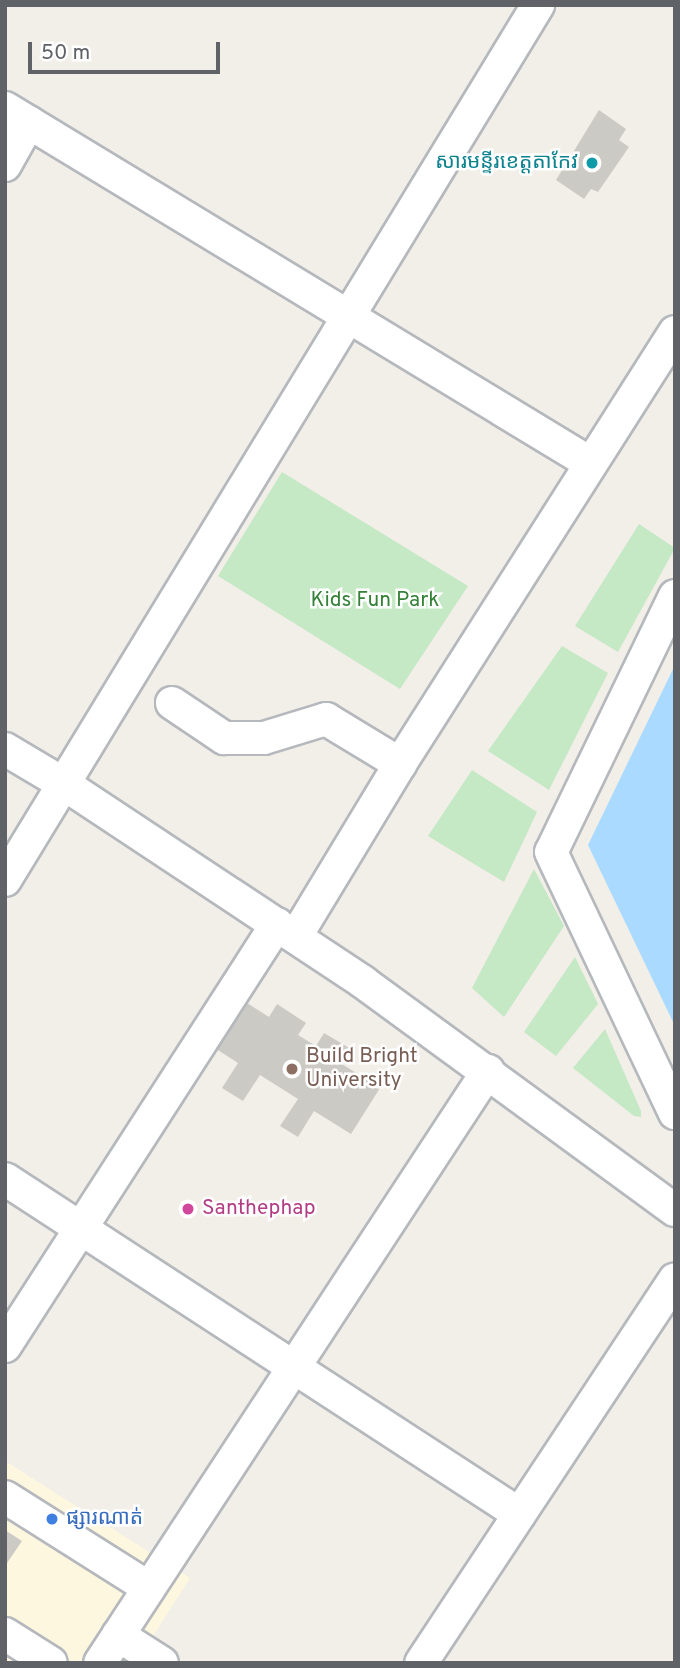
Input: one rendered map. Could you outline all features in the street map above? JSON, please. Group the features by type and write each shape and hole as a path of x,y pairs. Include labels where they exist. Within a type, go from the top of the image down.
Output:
{"street":[{"path":"5,880 538,5"},
{"path":"5,165 17,115 590,463"},
{"path":"5,1346 81,1228 400,764 675,332"},
{"path":"675,596 551,852 675,1113"},
{"path":"173,703 224,737 264,738 326,719 400,764"},
{"path":"5,749 64,784 287,930 488,1071 675,1210"},
{"path":"100,1663 488,1071"},
{"path":"5,1179 519,1514"},
{"path":"421,1663 675,1279"},
{"path":"5,1497 149,1588"},
{"path":"5,1634 51,1663"},
{"path":"118,1635 162,1663"}],"shaded area":[{"name":"ផ្សារណាត់","path":"5,1461 190,1578 136,1663 5,1663"}],"green space":[{"name":"Kids Fun Park","path":"282,472 468,586 400,689 218,576"},
{"path":"639,524 675,548 618,652 575,626"},
{"path":"562,646 608,673 549,790 488,751"},
{"path":"472,770 537,812 504,882 428,836"},
{"path":"534,869 564,926 504,1017 472,988"},
{"path":"575,957 598,1004 556,1056 524,1032"},
{"path":"605,1029 641,1111 641,1117 634,1116 573,1068"}],"water":[{"path":"675,665 675,1026 588,845"}],"building":[{"name":"សារមន្ទីរខេត្តតាកែវ","path":"599,110 626,129 619,140 629,147 598,192 591,189 584,199 556,180"},
{"name":"Build Bright University","path":"236,996 269,1017 277,1004 306,1023 298,1035 316,1046 324,1033 351,1049 342,1064 380,1088 351,1134 314,1111 298,1137 280,1126 298,1099 260,1075 243,1101 222,1088 238,1063 207,1043"},
{"path":"5,1530 22,1541 5,1566"}],"place":[{"name":"សារមន្ទីរខេត្តតាកែវ","path":"592,163"},
{"name":"Build Bright University","path":"292,1069"},
{"name":"Santhephap","path":"188,1209"},
{"name":"ផ្សារណាត់","path":"52,1519"}]}
